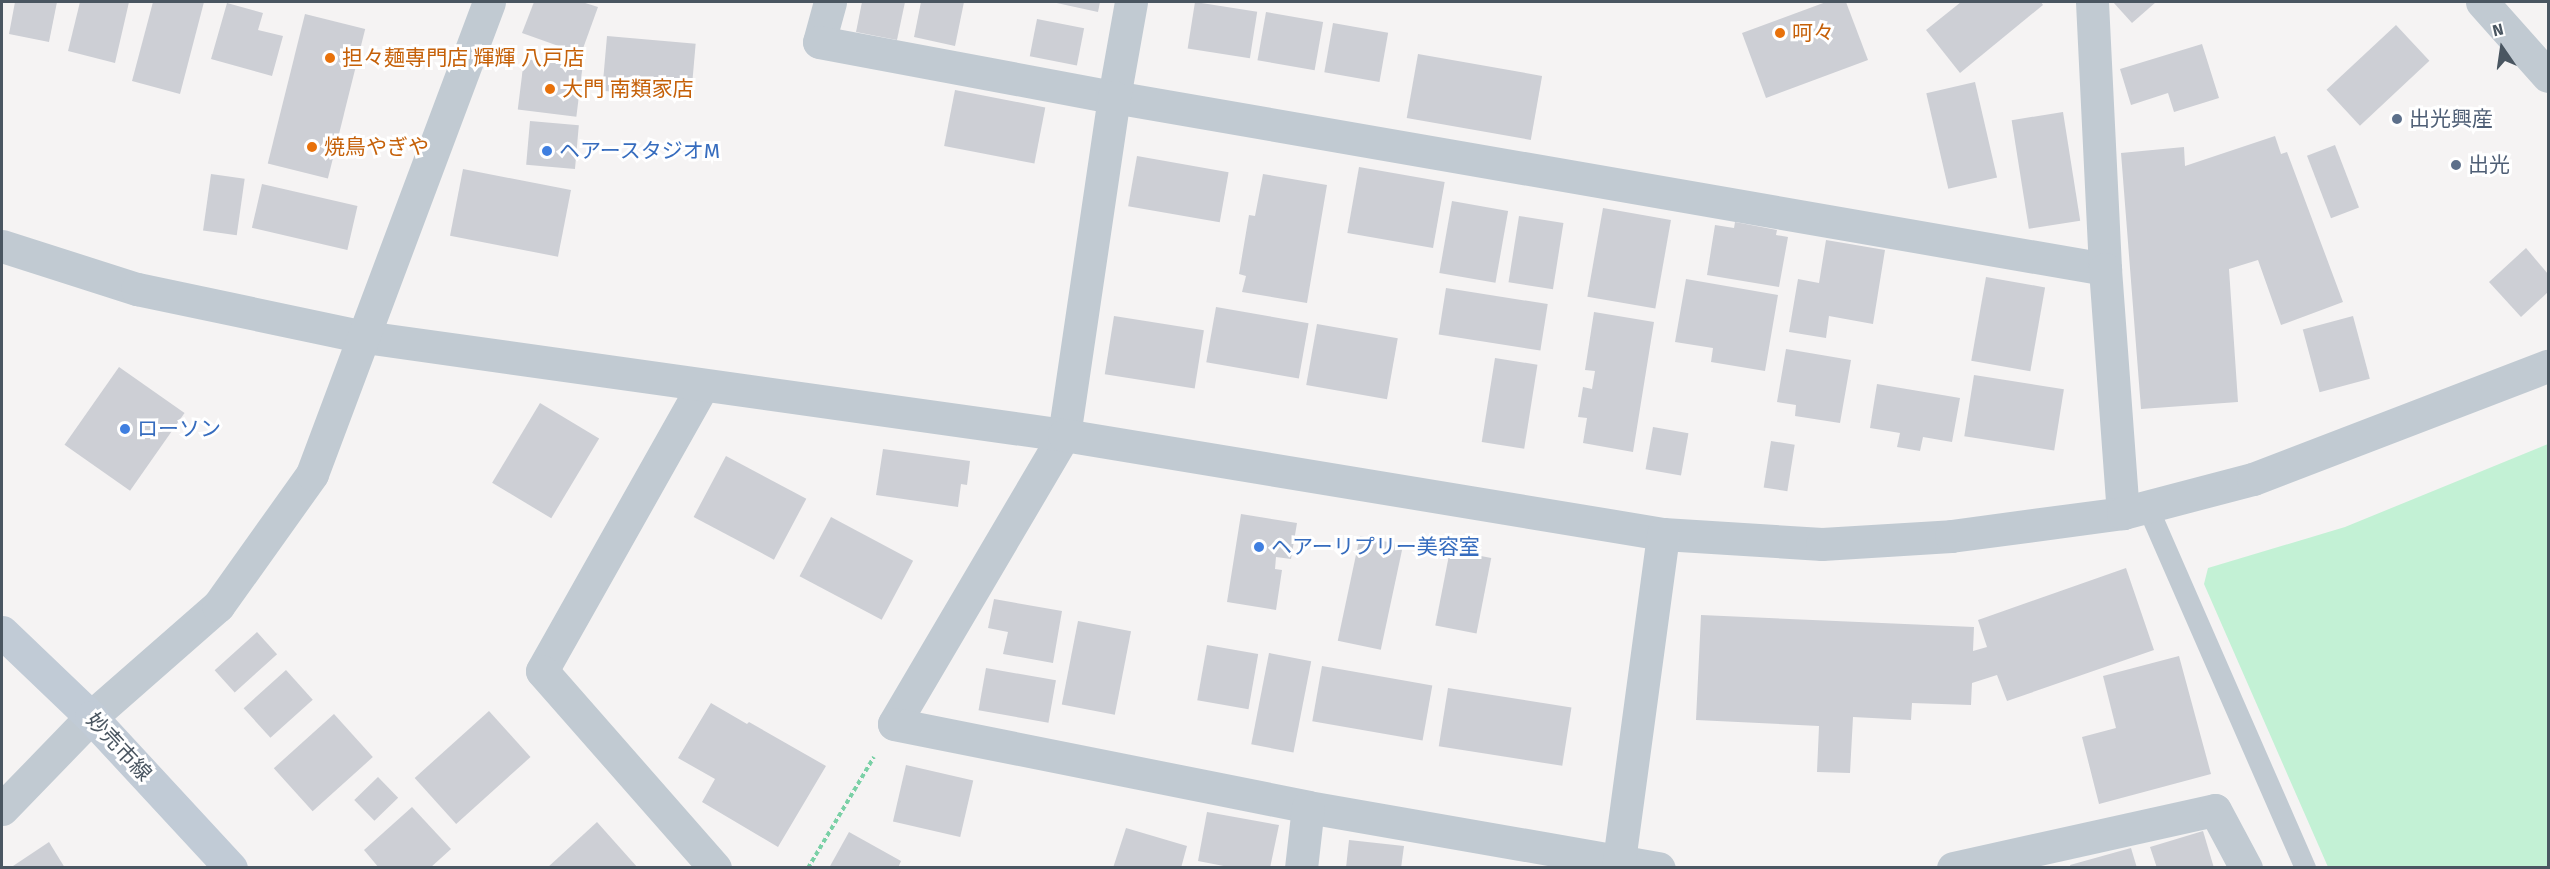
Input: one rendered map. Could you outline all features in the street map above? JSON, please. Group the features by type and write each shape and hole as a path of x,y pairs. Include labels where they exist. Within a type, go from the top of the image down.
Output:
{"main road":[{"name":"妙売市線","path":"2,632 91,717 231,867"}],"street":[{"path":"2,809 91,717 218,606 312,474 489,2"},
{"path":"830,2 819,42 1114,97 2105,268"},
{"path":"1131,2 1114,97 1064,435 894,724 1308,807 1619,864 1659,867"},
{"path":"2092,2 2105,268 2135,509"},
{"path":"2482,2 2548,76"},
{"path":"2,246 137,289 365,337 1064,435 1663,534 1822,544 1951,536 2135,509 2253,479 2548,366"},
{"path":"703,385 542,671 715,867"},
{"path":"1619,864 1663,534"},
{"path":"1301,867 1308,807"},
{"path":"1953,867 2215,810 2246,867"}],"lane":[{"path":"2135,509 2305,867"}],"path":[{"path":"808,867 894,724"}],"green space":[{"path":"2548,444 2548,867 2328,867 2204,584 2208,568 2345,527"}],"building":[{"path":"15,2 57,2 49,42 9,34"},
{"path":"80,2 129,2 115,63 68,51"},
{"path":"153,2 204,2 180,94 132,81"},
{"path":"534,2 582,2 598,7 581,54 522,33"},
{"path":"862,2 905,2 897,40 856,32"},
{"path":"921,2 964,2 955,46 914,37"},
{"path":"1052,2 1100,2 1098,12"},
{"path":"1195,2 1257,12 1250,58 1188,48"},
{"path":"1826,2 1846,2 1868,60 1766,98 1742,33"},
{"path":"1961,2 2041,2 2043,5 1960,73 1926,30"},
{"path":"2113,2 2156,2 2132,23"},
{"path":"227,3 263,13 258,30 283,36 272,76 211,59"},
{"path":"1266,12 1323,22 1315,70 1257,60"},
{"path":"305,14 365,29 328,178 268,163"},
{"path":"1037,19 1084,28 1077,65 1030,56"},
{"path":"1333,23 1388,33 1379,82 1324,72"},
{"path":"2396,25 2429,61 2360,126 2327,90"},
{"path":"607,36 696,44 691,99 602,91"},
{"path":"2202,44 2219,98 2174,112 2168,93 2131,105 2120,69"},
{"path":"1418,54 1542,76 1531,140 1407,118"},
{"path":"524,59 583,66 576,117 518,110"},
{"path":"1975,82 1997,177 1948,189 1926,93"},
{"path":"955,90 1045,108 1034,164 944,146"},
{"path":"2063,112 2080,221 2029,229 2012,120"},
{"path":"530,121 579,125 575,169 526,165"},
{"path":"2275,136 2281,154 2287,152 2343,302 2281,325 2258,260 2229,269 2238,402 2141,409 2121,153 2184,147 2185,166"},
{"path":"2335,145 2359,208 2331,218 2307,156"},
{"path":"1137,156 1229,172 1220,222 1128,206"},
{"path":"1359,167 1445,182 1433,248 1347,233"},
{"path":"463,169 571,190 558,257 450,236"},
{"path":"211,174 245,179 237,235 203,230"},
{"path":"1263,174 1327,185 1307,303 1242,292 1246,276 1239,274 1249,215 1255,216"},
{"path":"262,184 357,206 347,250 252,228"},
{"path":"1452,201 1508,211 1495,283 1439,273"},
{"path":"1603,208 1671,220 1655,309 1587,297"},
{"path":"1519,216 1563,223 1553,289 1509,282"},
{"path":"1735,222 1777,230 1776,235 1788,237 1779,287 1707,275 1715,225 1734,228"},
{"path":"1826,240 1885,250 1873,324 1829,316 1826,338 1789,332 1798,279 1819,283"},
{"path":"2526,248 2548,274 2548,292 2521,317 2489,282"},
{"path":"1986,277 2045,287 2030,371 1971,361"},
{"path":"1686,279 1778,295 1765,371 1711,362 1713,348 1675,342"},
{"path":"1446,288 1548,304 1540,351 1439,334"},
{"path":"1216,307 1309,323 1299,378 1206,362"},
{"path":"1594,312 1654,322 1633,452 1583,443 1587,418 1578,417 1583,387 1592,389 1595,371 1585,370"},
{"path":"1114,316 1204,330 1195,389 1105,374"},
{"path":"2353,316 2370,379 2320,392 2303,329"},
{"path":"1317,324 1398,338 1387,399 1306,385"},
{"path":"1786,349 1851,360 1840,423 1795,416 1796,405 1777,402"},
{"path":"1495,358 1537,365 1524,449 1482,442"},
{"name":"ローソン","path":"119,367 185,413 130,491 65,445"},
{"path":"1974,375 2064,389 2054,450 1964,436"},
{"path":"1877,384 1960,398 1952,442 1923,437 1920,451 1897,447 1900,433 1870,428"},
{"path":"540,403 599,439 551,518 492,483"},
{"path":"1653,427 1688,433 1681,476 1646,469"},
{"path":"1771,441 1795,445 1787,491 1764,487"},
{"path":"883,449 970,461 967,485 961,484 958,507 876,495"},
{"path":"726,456 806,499 774,560 694,517"},
{"path":"1241,514 1297,523 1291,559 1276,557 1275,569 1282,570 1276,610 1227,602"},
{"path":"831,517 913,561 882,620 800,576"},
{"path":"1360,536 1403,545 1381,650 1338,641"},
{"path":"1450,550 1491,558 1477,634 1435,626"},
{"path":"2126,568 2154,650 2007,701 1997,675 1972,683 1971,705 1912,703 1911,720 1853,717 1850,773 1817,772 1819,726 1696,720 1701,615 1974,627 1973,651 1987,647 1978,620"},
{"path":"994,599 1062,611 1053,663 1003,654 1008,632 988,628"},
{"path":"1078,621 1131,631 1115,715 1062,704"},
{"path":"257,632 277,654 235,692 215,670"},
{"path":"1207,645 1258,654 1248,709 1197,700"},
{"path":"1269,653 1311,661 1293,752 1251,744"},
{"path":"2179,656 2211,774 2099,804 2082,737 2116,728 2103,676"},
{"path":"1322,666 1432,685 1423,741 1312,721"},
{"path":"986,668 1056,680 1048,723 979,710"},
{"path":"286,670 313,700 270,738 244,708"},
{"path":"1448,688 1571,708 1562,766 1439,746"},
{"path":"711,703 826,766 778,847 702,802 715,779 678,758"},
{"path":"489,711 530,757 456,824 415,778"},
{"path":"334,714 373,757 313,811 274,768"},
{"path":"906,765 973,781 960,837 893,822"},
{"path":"378,777 398,798 374,821 354,800"},
{"path":"412,807 451,849 430,868 379,868 364,850"},
{"path":"1207,812 1279,825 1270,868 1234,868 1198,861"},
{"path":"597,822 638,868 547,868"},
{"path":"1126,828 1187,846 1181,868 1113,868"},
{"path":"2203,831 2214,868 2157,868 2150,847"},
{"path":"849,832 901,861 898,868 829,868"},
{"path":"1349,840 1404,846 1401,868 1346,868"},
{"path":"49,842 65,868 10,868"},
{"path":"2131,848 2137,868 2071,868 2070,865"}],"place":[{"name":"呵々","path":"1780,33"},
{"name":"担々麺専門店 輝輝 八戸店","path":"330,58"},
{"name":"大門 南類家店","path":"550,89"},
{"name":"出光興産","path":"2397,119"},
{"name":"焼鳥やぎや","path":"312,147"},
{"name":"ヘアースタジオM","path":"547,151"},
{"name":"出光","path":"2456,165"},
{"name":"ローソン","path":"125,429"},
{"name":"ヘアーリプリー美容室","path":"1259,547"}]}
